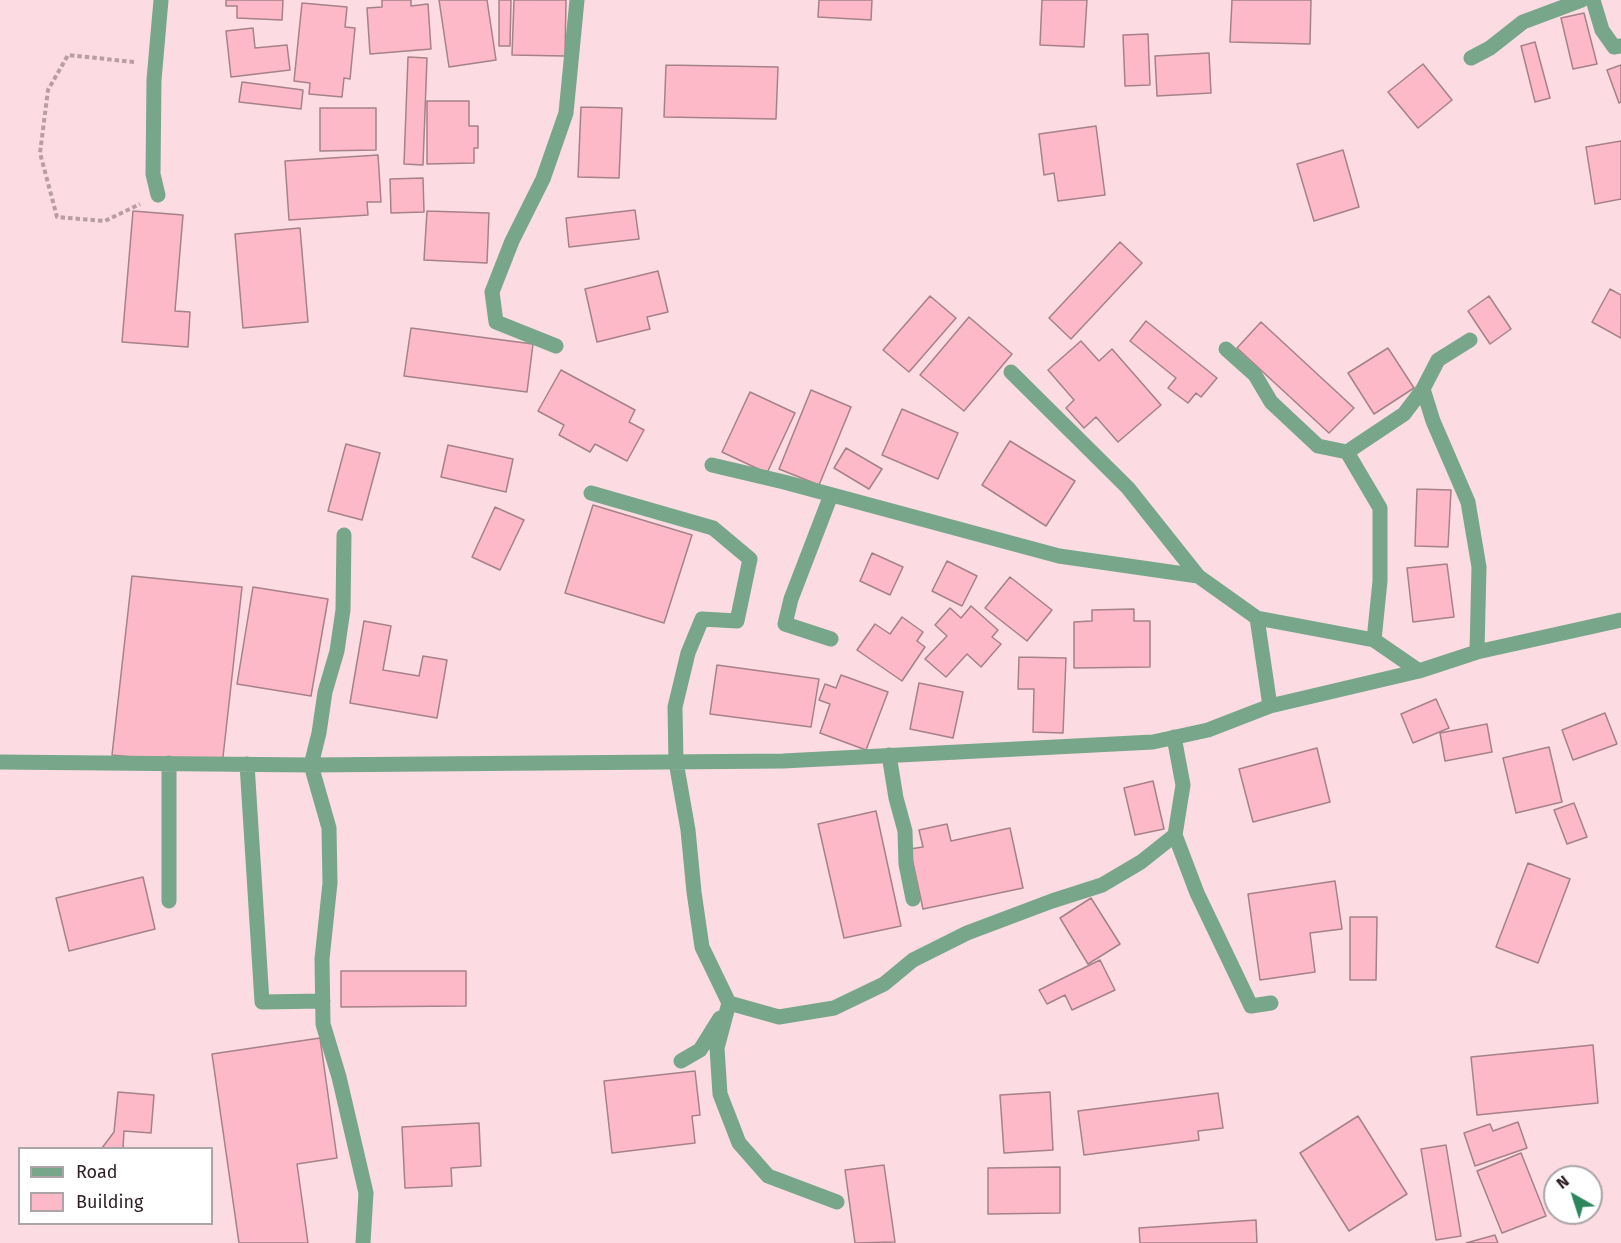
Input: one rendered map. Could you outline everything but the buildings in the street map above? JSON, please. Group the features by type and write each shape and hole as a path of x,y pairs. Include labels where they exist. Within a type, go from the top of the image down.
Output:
{"street":[{"path":"158,195 153,174 155,64 161,0"},
{"path":"556,346 496,322 492,292 512,241 543,178 566,113 576,0"},
{"path":"1470,58 1490,48 1523,22 1582,0"},
{"path":"1593,0 1602,30 1614,47 1621,46"},
{"path":"1226,349 1255,375 1271,402 1318,446 1347,452 1404,414 1423,388 1438,360 1470,340"},
{"path":"1011,372 1128,488 1198,576 1257,618 1374,640 1419,671"},
{"path":"1423,388 1433,421 1468,502 1479,567 1477,652"},
{"path":"1347,452 1380,508 1380,581 1374,640"},
{"path":"711,465 1059,556 1198,576"},
{"path":"591,493 713,528 750,559 738,621 702,619 687,653 675,707 676,762 688,830 702,947 729,1002 717,1048 720,1094 739,1143 768,1176 837,1202"},
{"path":"831,495 790,599 785,624 831,639"},
{"path":"344,535 343,610 337,651 325,692 319,733 311,765 329,828 330,882 322,959 323,1024 339,1077 366,1193 363,1243"},
{"path":"1257,618 1270,706"},
{"path":"0,762 311,765 783,761 1153,742 1208,730 1270,706 1419,671 1477,652 1621,620"},
{"path":"1174,737 1183,785 1175,835 1197,893 1251,1006 1271,1003"},
{"path":"889,755 896,798 905,831 906,864 914,899"},
{"path":"169,763 169,901"},
{"path":"247,764 262,1002 322,1001"},
{"path":"729,1002 779,1017 834,1008 884,984 913,960 967,933 1102,885 1142,862 1175,835"},
{"path":"681,1061 700,1050 729,1002"}],"path":[{"path":"155,64 68,56 48,90 40,153 57,217 105,221 158,195"}]}
